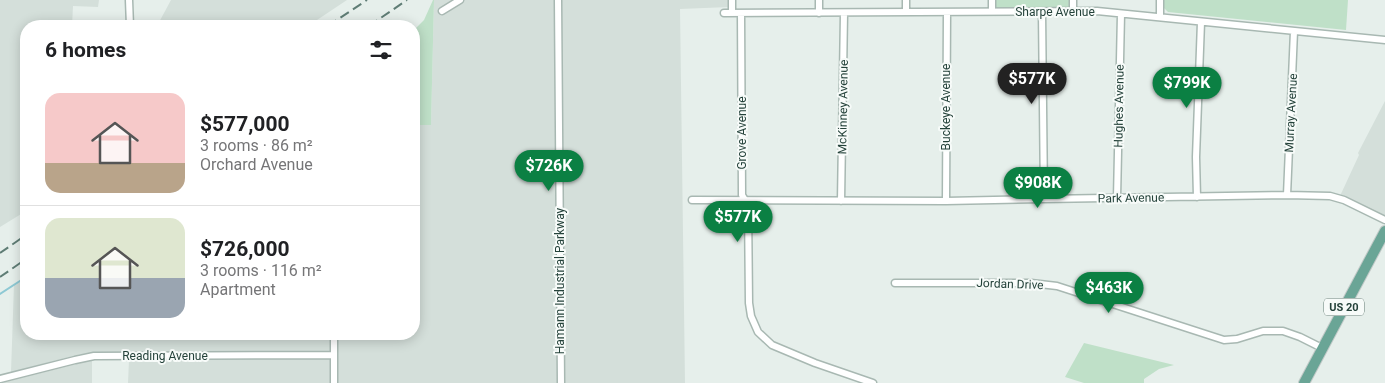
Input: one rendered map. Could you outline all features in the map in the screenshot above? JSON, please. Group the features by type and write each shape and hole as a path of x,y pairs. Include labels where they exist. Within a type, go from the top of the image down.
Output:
{"main road":[{"name":"US 20","path":"1306,382 1322,348 1385,231"}],"street":[{"path":"129,0 130,20"},
{"path":"442,11 460,0"},
{"name":"Hamann Industrial Parkway","path":"558,0 560,383"},
{"path":"732,0 732,13"},
{"path":"819,0 819,13"},
{"path":"906,0 906,12"},
{"path":"992,0 992,12"},
{"path":"1073,0 1073,11"},
{"path":"1160,0 1160,17"},
{"name":"Sharpe Avenue","path":"724,13 1098,11 1385,40"},
{"name":"Buckeye Avenue","path":"946,201 947,12"},
{"path":"1042,12 1044,198"},
{"name":"Grove Avenue","path":"741,13 742,195 748,205 749,303 751,316 758,332 772,345 873,383"},
{"name":"McKinney Avenue","path":"842,201 844,13"},
{"name":"Hughes Avenue","path":"1117,198 1121,14"},
{"path":"1196,197 1201,22"},
{"name":"Murray Avenue","path":"1287,195 1294,31"},
{"name":"Park Avenue","path":"692,200 946,201 1044,198 1330,196 1344,200 1385,220"},
{"name":"Jordan Drive","path":"894,282 1031,282 1057,286 1224,340 1237,339 1263,331 1283,332 1300,337 1322,348"},
{"path":"334,340 334,383"},
{"name":"Reading Avenue","path":"0,379 94,356 334,354"}],"shaded area":[{"path":"0,0 99,0 98,7 73,6 72,20 20,20 20,215 0,227"},
{"path":"171,0 347,0 317,20 160,20"},
{"path":"434,0 729,0 729,7 680,9 685,383 128,383 129,360 298,358 298,351 138,351 81,354 11,372 14,285 20,281 20,340 420,340 420,125 431,124"},
{"path":"1385,101 1385,219 1340,196 1359,155 1358,153"},
{"path":"92,360 92,383 1,383"}],"green space":[{"path":"434,0 431,125 420,125 420,24"},
{"path":"995,0 1070,0 1070,8 995,9"},
{"path":"1164,0 1348,0 1346,30 1168,12 1164,8"},
{"path":"1084,343 1174,365 1159,369 1144,379 1144,383 1084,383 1065,377"}],"waterway":[{"path":"0,294 20,281"}],"railway":[{"path":"337,20 367,0"},
{"path":"378,20 407,0"},
{"path":"0,253 20,239"},
{"path":"0,277 20,263"}]}
